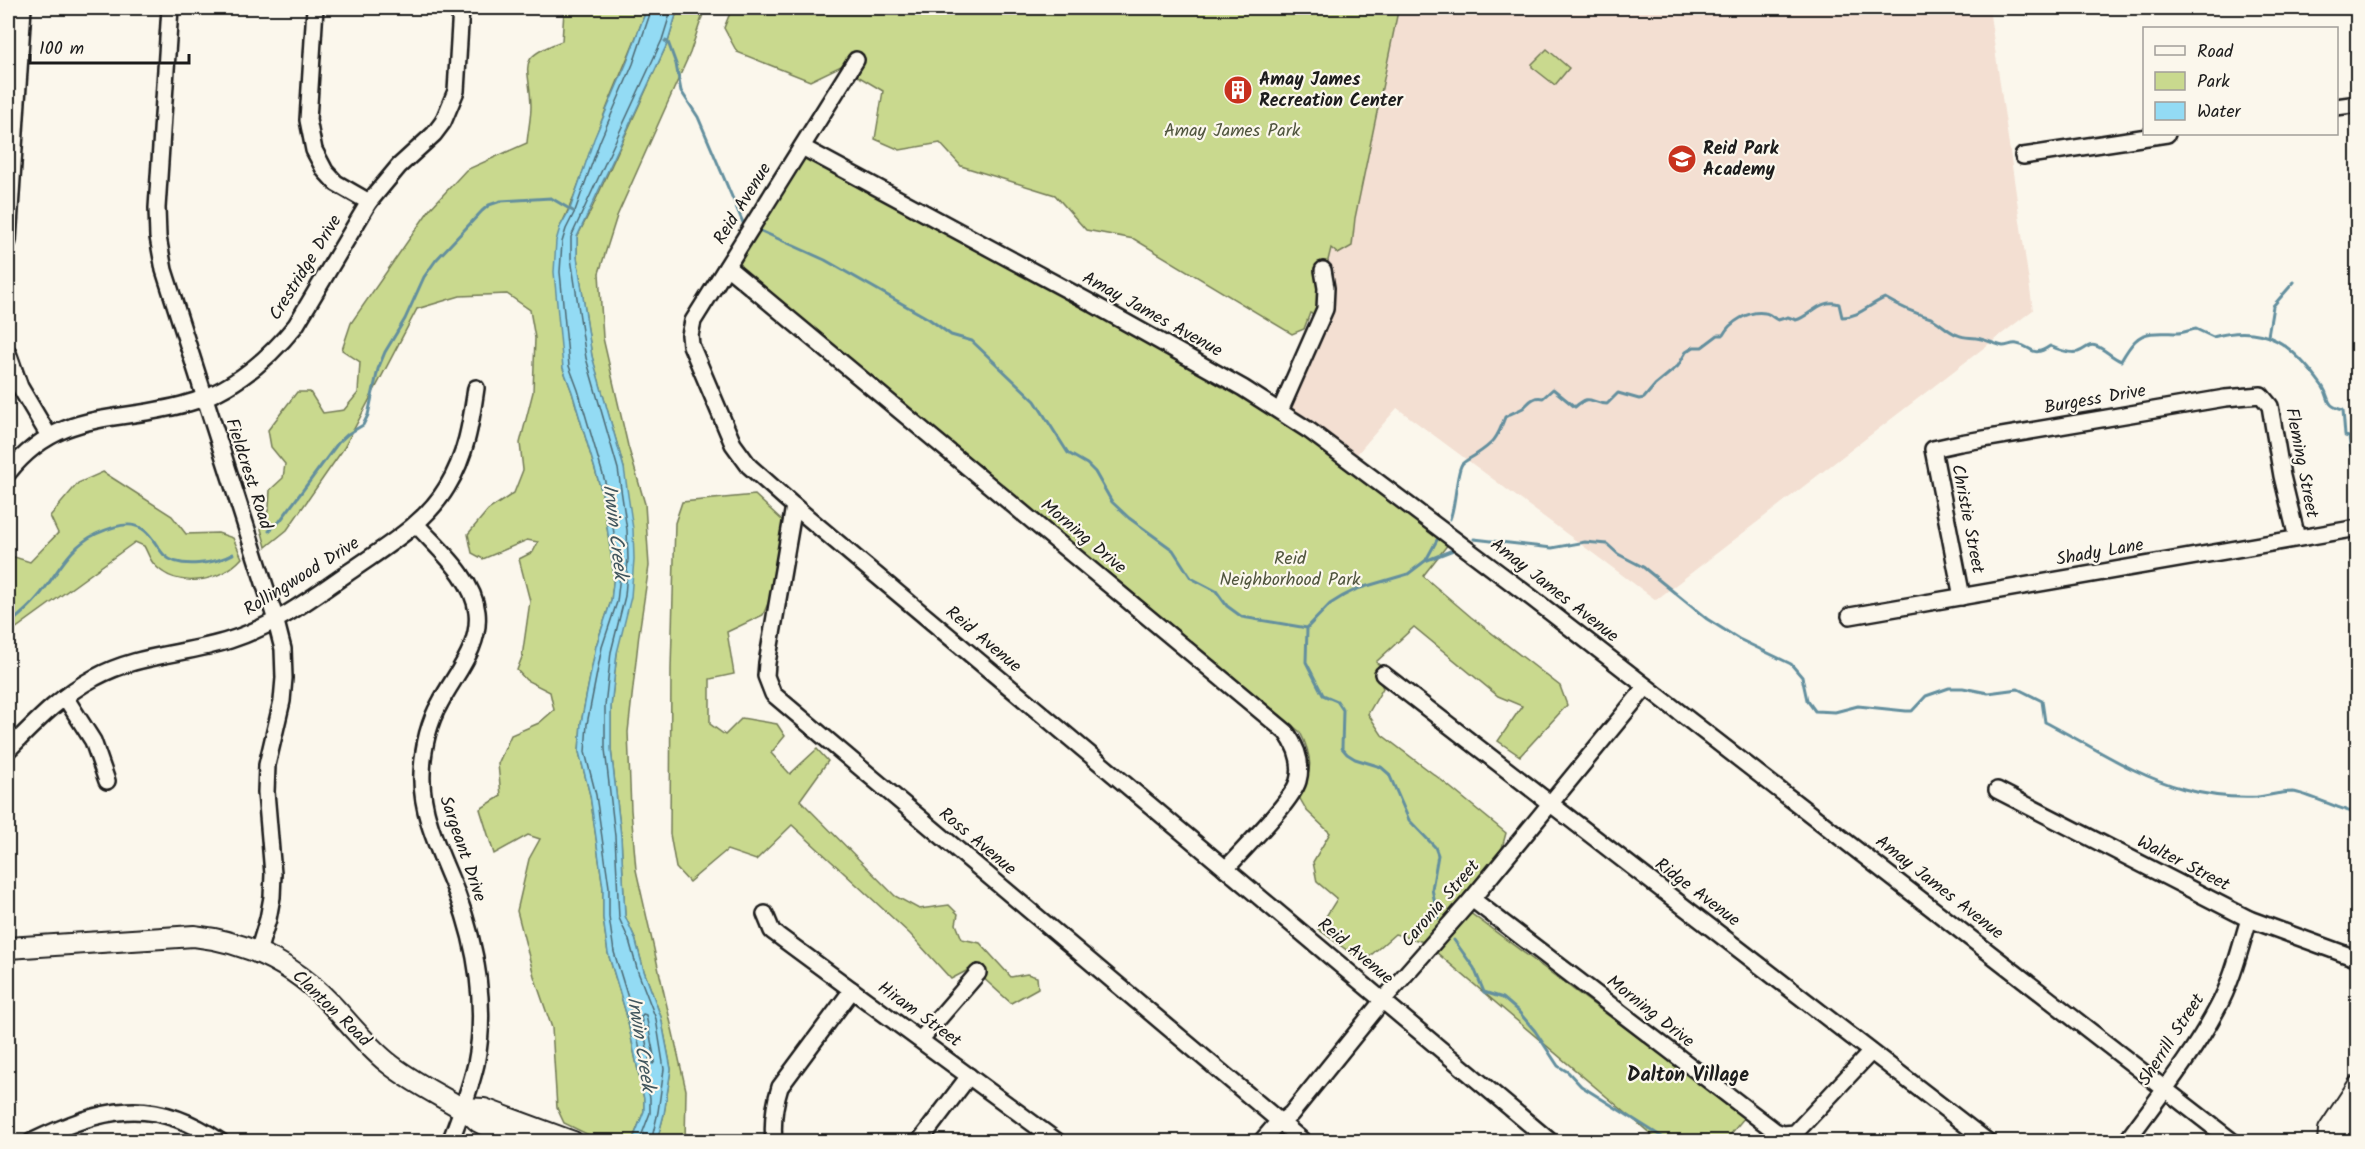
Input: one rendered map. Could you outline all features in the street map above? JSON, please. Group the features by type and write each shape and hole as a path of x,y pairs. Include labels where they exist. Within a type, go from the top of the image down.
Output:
{"main road":[{"name":"Clanton Road","path":"8,948 194,936 217,939 258,952 286,966 310,983 369,1045 403,1075 435,1095 462,1108 480,1122 530,1142"},
{"path":"2328,1142 2329,1130 2358,1086"},
{"name":"Clanton Road","path":"462,1108 484,1109 573,1142"},
{"path":"2335,1142 2342,1138 2358,1116"}],"street":[{"path":"8,241 23,8"},
{"name":"Fieldcrest Road","path":"170,8 157,194 158,237 172,300 276,621 283,649 282,701 271,740 267,774 267,819 273,874 272,897 258,952"},
{"path":"315,8 308,120 314,150 325,171 336,183 369,202"},
{"name":"Crestridge Drive","path":"8,473 25,453 49,436 88,420 171,408 203,398 254,368 285,338 296,325 369,202 399,166 434,134 451,107 457,83 461,8"},
{"name":"Reid Avenue","path":"856,60 693,321 690,335 691,345 740,456 794,506 1551,1142"},
{"path":"2338,107 2358,104"},
{"path":"2023,156 2160,135"},
{"name":"Amay James Avenue","path":"802,147 1086,300 1280,411 1349,459 2233,1142"},
{"name":"Morning Drive","path":"727,267 1286,732 1296,748 1300,764 1297,784 1288,798 1226,869"},
{"path":"1280,411 1325,309 1326,288 1323,270"},
{"path":"8,353 20,387 49,436"},
{"name":"Rollingwood Drive","path":"8,750 65,697 96,677 124,664 229,640 276,621 416,524 441,497 458,466 470,433 476,388"},
{"name":"Burgess Drive","path":"1933,449 2226,398 2257,394 2264,397"},
{"name":"Fleming Street","path":"2264,397 2270,406 2282,476 2297,538"},
{"name":"Christie Street","path":"1933,449 1962,597"},
{"name":"Ross Avenue","path":"794,506 767,663 766,676 772,694 1304,1142"},
{"name":"Sargeant Drive","path":"416,524 464,578 477,611 477,625 470,652 440,703 428,731 421,775 428,820 464,913 472,940 478,980 480,1035 476,1063 450,1142"},
{"name":"Shady Lane","path":"1850,616 2358,528"},
{"name":"Ridge Avenue","path":"1383,674 1988,1142"},
{"name":"Caronia Street","path":"1261,1142 1291,1114 1383,1000 1472,899 1646,687"},
{"path":"65,697 93,741 107,781"},
{"name":"Walter Street","path":"1997,790 2249,919 2358,959"},
{"name":"Morning Drive","path":"1472,899 1775,1131 1802,1136"},
{"name":"Hiram Street","path":"765,914 772,930 1058,1142"},
{"name":"Sherrill Street","path":"2126,1142 2217,1009 2226,990 2249,919"},
{"path":"921,1039 978,973"},
{"path":"774,1142 772,1127 780,1087 852,990"},
{"path":"1802,1136 1871,1052"},
{"path":"920,1142 969,1076"},
{"path":"31,1142 87,1117 127,1111 145,1111 177,1118 196,1126 221,1142"}],"shaded area":[{"name":"Reid Park Academy","path":"1388,8 1989,8 2033,310 1656,600 1397,408 1357,454 1276,398 1315,315"}],"green space":[{"path":"570,8 647,8 560,227 563,368 602,493 614,575 611,601 596,646 581,723 579,752 590,795 603,888 603,918 608,953 626,1013 644,1099 644,1111 632,1141 601,1141 564,1123 557,1108 552,1028 534,976 517,911 529,859 540,839 528,835 494,854 480,809 501,796 498,764 511,735 539,723 554,710 550,692 526,680 517,670 522,657 530,601 519,559 533,552 538,542 527,540 483,559 472,553 468,534 488,510 514,493 523,470 520,443 533,392 535,338 530,310 507,294 460,296 417,309 344,448 287,530 266,547 261,529 269,508 270,490 283,478 285,464 271,447 268,430 297,392 310,392 323,413 344,410 358,393 360,362 342,350 351,323 430,209 466,170 527,143 531,115 528,64 537,53 562,41 564,11"},
{"path":"678,8 705,8 690,53 617,216 599,273 603,338 628,446 645,504 649,566 628,732 636,870 686,1090 685,1141 657,1141 671,1069 661,1017 635,938 625,916 621,836 611,749 611,707 617,653 624,468 592,357 577,257 577,237 668,42"},
{"name":"Amay James Park","path":"732,8 1403,8 1398,11 1355,218 1352,246 1338,254 1331,248 1315,315 1310,313 1304,329 1292,334 1134,239 1086,230 1055,195 961,166 940,143 900,150 875,139 883,91 841,66 810,81 737,52 724,28"},
{"path":"1547,49 1569,68 1555,85 1532,67 1532,64"},
{"name":"Reid Neighborhood Park","path":"806,154 1267,408 1449,543 1423,576 1471,617 1560,686 1567,705 1520,756 1498,741 1522,706 1498,696 1414,627 1376,662 1386,671 1379,680 1383,688 1368,714 1382,735 1506,833 1502,848 1457,903 1745,1117 1725,1141 1659,1141 1424,942 1395,934 1363,962 1318,929 1337,899 1317,882 1313,862 1330,833 1307,811 1299,797 1307,780 1310,764 1300,732 742,269 740,264 742,257"},
{"path":"103,472 172,516 186,534 218,533 233,538 242,558 233,566 211,578 186,580 163,572 152,561 144,546 135,542 8,634 8,555 30,562 58,533 50,516 78,483"},
{"path":"755,495 783,521 775,587 763,615 727,632 734,674 710,679 710,724 725,735 742,718 777,724 785,736 771,753 790,774 817,749 828,761 800,800 895,896 919,909 949,905 958,914 956,924 962,939 980,943 1011,977 1027,974 1037,977 1038,988 1011,1003 972,968 951,979 910,934 792,825 756,860 727,850 689,882 676,868 670,834 675,523 682,502"}],"water":[{"name":"Irwin Creek","path":"647,8 678,8 668,42 577,237 577,257 592,356 624,468 633,529 634,559 631,597 617,653 611,707 611,749 621,836 625,916 635,938 661,1017 671,1069 657,1141 632,1142 644,1111 644,1099 626,1013 608,953 603,918 603,888 590,795 579,752 581,723 596,646 611,601 614,575 602,493 563,368 554,272 556,241 560,227 570,209 594,139"}],"waterway":[{"path":"665,41 668,42 676,64 681,91 698,117 744,225"},
{"path":"269,531 280,521 338,443 363,425 368,415 378,369 385,352 405,319 424,277 436,260 482,211 489,205 501,201 551,198 573,211"},
{"path":"761,231 825,260 929,319 951,335 972,341 1035,401 1068,453 1087,464 1095,472 1112,502 1129,518 1173,550 1191,578 1216,591 1227,606 1242,617 1307,628"},
{"path":"2268,336 2273,306 2294,282"},
{"path":"1450,519 1462,464 1490,444 1497,436 1505,417 1523,408 1534,399 1543,398 1553,389 1575,407 1584,400 1607,404 1618,393 1639,399 1644,398 1655,385 1678,366 1686,352 1694,347 1702,347 1718,335 1723,335 1735,322 1747,315 1765,313 1778,320 1788,317 1796,320 1821,305 1832,303 1839,304 1842,317 1859,313 1885,298 1907,310 1931,318 1962,337 2003,346 2022,345 2035,352 2050,346 2075,352 2094,345 2121,361 2139,337 2149,334 2179,333 2196,329 2213,337 2232,333 2263,335 2277,341 2301,359 2323,387 2330,404 2343,410 2345,436 2349,437 2352,456 2358,465"},
{"path":"8,625 35,601 78,546 110,528 121,525 141,528 149,534 164,555 171,560 188,564 218,560 233,554"},
{"path":"1474,539 1552,548 1585,542 1607,544 1618,554 1643,567 1707,619 1739,639 1791,664 1802,677 1807,700 1815,711 1835,712 1858,706 1912,711 1926,696 1949,688 1988,693 2018,689 2042,701 2045,722 2130,768 2165,783 2193,791 2230,796 2257,797 2293,792 2358,814"},
{"path":"1426,560 1437,540"},
{"path":"1438,918 1432,889 1438,855 1435,847 1409,820 1389,774 1381,767 1355,759 1342,748 1343,710 1337,701 1323,695 1306,662 1307,628 1330,604 1343,596 1357,589 1408,574 1425,561 1453,550"},
{"path":"1454,940 1474,968 1484,992 1503,998 1518,1011 1535,1031 1558,1066 1568,1072 1581,1086 1670,1142"}],"place":[{"name":"Amay James Recreation Center","path":"1238,90"},
{"name":"Reid Park Academy","path":"1682,159"}],"district":[{"name":"Dalton Village","path":"1688,1076"}]}
